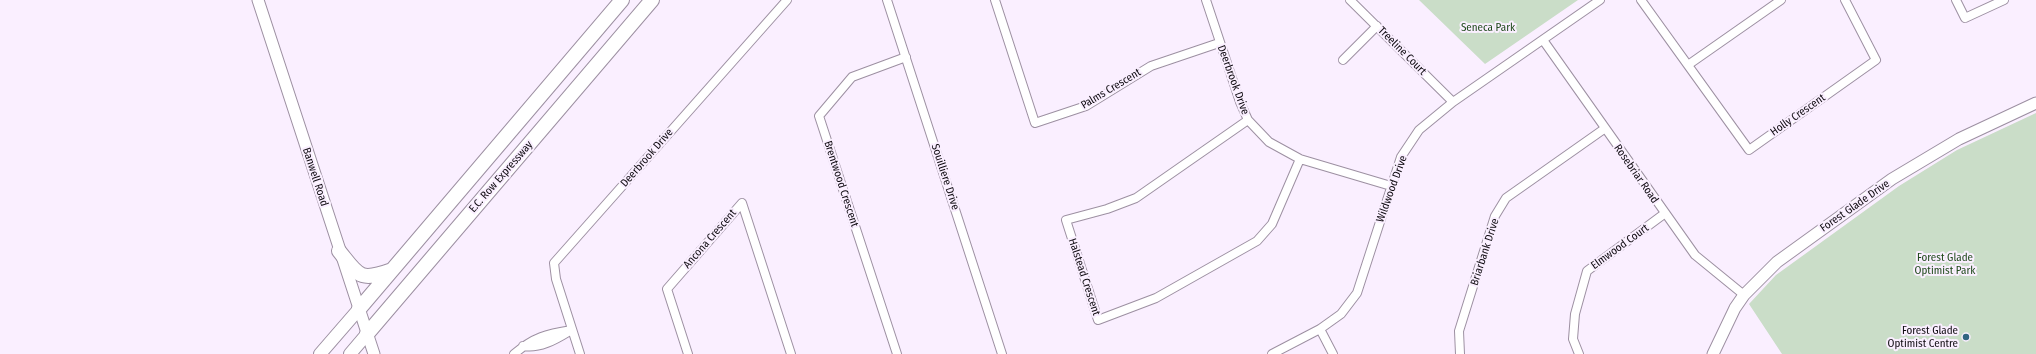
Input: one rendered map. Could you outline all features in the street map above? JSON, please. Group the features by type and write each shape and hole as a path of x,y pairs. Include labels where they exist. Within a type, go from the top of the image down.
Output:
{"highway":[{"name":"E.C. Row Expressway","path":"359,309 622,0"},
{"name":"E.C. Row Expressway","path":"367,334 652,0"},
{"path":"339,251 355,271 364,276 376,276 392,270"}],"main road":[{"name":"E.C. Row Expressway","path":"320,354 359,309"},
{"name":"E.C. Row Expressway","path":"350,354 367,334"}],"street":[{"name":"Banwell Road","path":"258,0 374,354"},
{"name":"Deerbrook Drive","path":"572,330 556,279 554,263 787,0"},
{"name":"Souilliere Drive","path":"887,0 1001,354"},
{"name":"Palms Crescent","path":"995,0 1035,123 1086,106 1150,66 1219,43"},
{"name":"Deerbrook Drive","path":"1206,0 1219,43 1240,102 1248,120 1269,142 1300,159 1391,186"},
{"name":"Treeline Court","path":"1350,0 1453,102"},
{"name":"Wildwood Drive","path":"1272,354 1320,329 1341,314 1356,293 1401,157 1419,130 1453,102 1600,0"},
{"name":"Holly Crescent","path":"1641,0 1749,150 1876,60 1845,0"},
{"path":"1688,65 1781,0"},
{"path":"1956,0 1965,18 2004,0"},
{"path":"1343,60 1377,26"},
{"name":"Rosebriar Road","path":"1543,40 1604,129 1694,255 1744,295"},
{"name":"Brentwood Crescent","path":"897,354 819,116 852,77 906,57"},
{"name":"Forest Glade Drive","path":"1713,354 1735,308 1744,295 1777,262 1892,179 1959,139 2036,103"},
{"name":"Halstead Crescent","path":"1248,120 1136,198 1107,209 1066,220 1098,320 1156,298 1257,241 1272,224 1300,159"},
{"name":"Briarbank Drive","path":"1460,354 1459,331 1496,216 1506,198 1604,129"},
{"name":"Ancona Crescent","path":"688,354 667,289 742,203 792,354"},
{"name":"Elmwood Court","path":"1579,354 1573,339 1575,314 1588,271 1664,214"},
{"path":"1320,329 1333,354"},
{"path":"514,354 523,346 532,348 555,340 572,330 580,354"}],"green space":[{"name":"Seneca Park","path":"1419,0 1578,0 1485,64"},
{"name":"Forest Glade Optimist Park","path":"2036,113 2036,354 1782,354 1749,304 1776,275 1899,186 1957,150"}],"place":[{"name":"Forest Glade Optimist Centre","path":"1966,337"}]}
